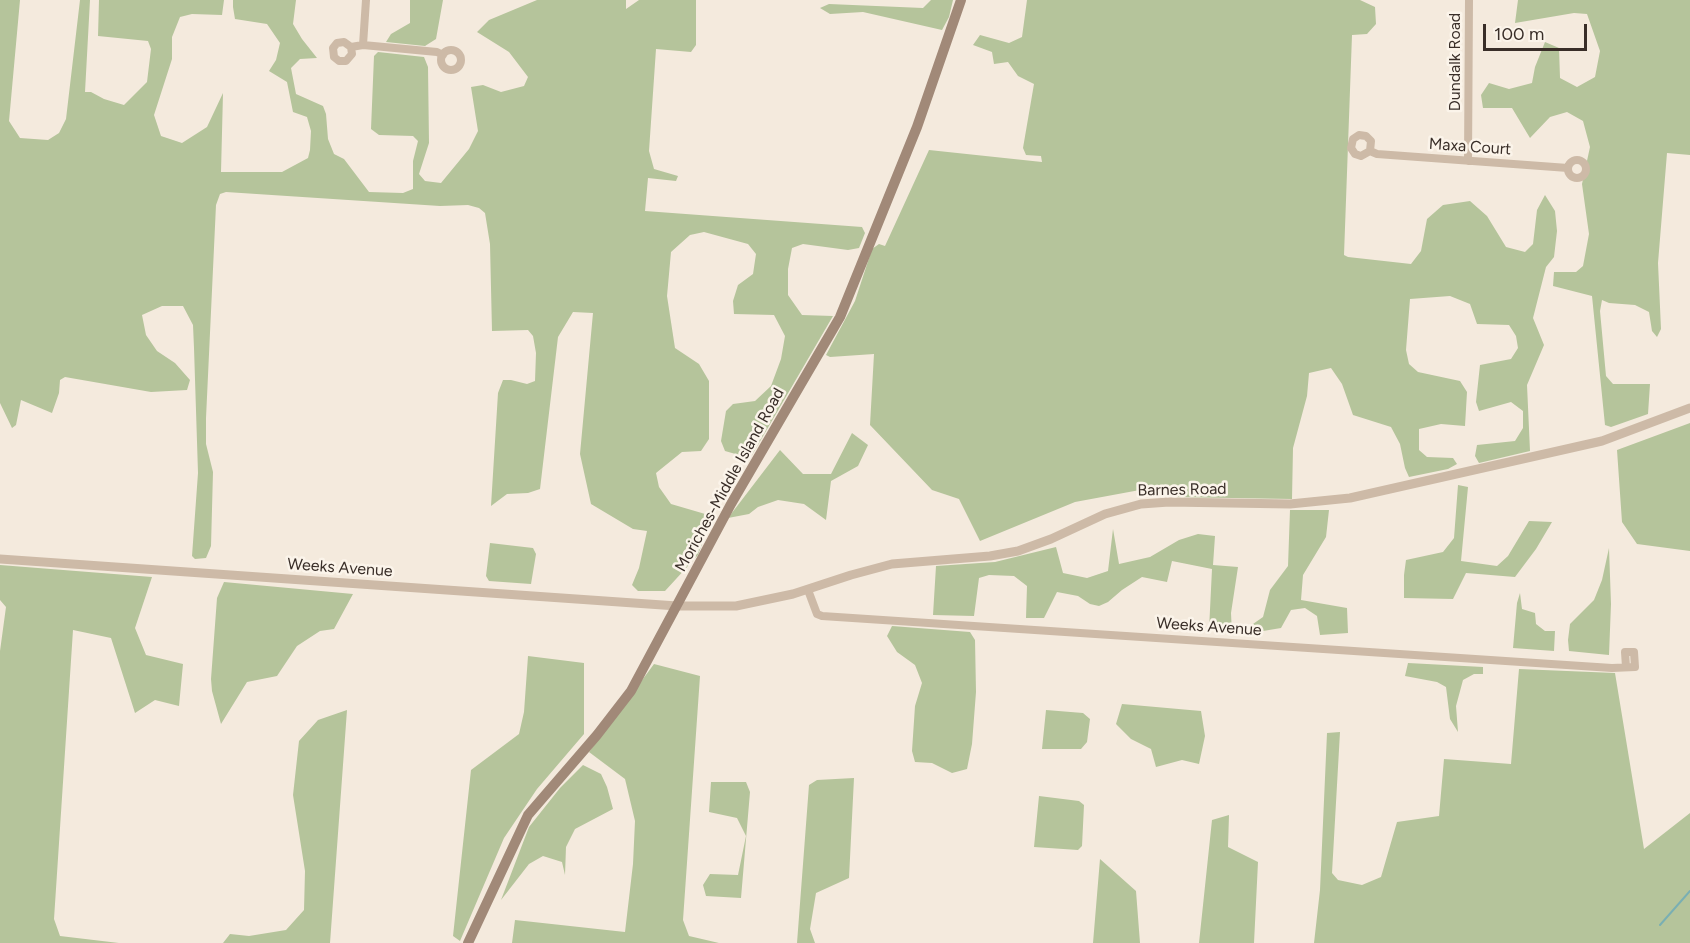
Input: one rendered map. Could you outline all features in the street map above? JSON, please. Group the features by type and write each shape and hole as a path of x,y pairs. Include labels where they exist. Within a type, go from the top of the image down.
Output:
{"main road":[{"name":"Moriches-Middle Island Road","path":"468,943 528,815 597,735 631,691 731,504 826,344 847,303 918,127 961,0"}],"street":[{"path":"363,45 366,0"},
{"name":"Dundalk Road","path":"1468,0 1468,161"},
{"path":"351,47 363,45 437,52 443,55"},
{"name":"Maxa Court","path":"1370,151 1377,154 1568,168"},
{"name":"Barnes Road","path":"677,606 736,606 808,590 892,564 979,557 1018,551 1051,539 1105,514 1141,504 1169,502 1290,504 1350,498 1602,441 1690,408"},
{"name":"Weeks Avenue","path":"0,559 677,606"},
{"name":"Weeks Avenue","path":"808,590 817,614 822,616 1518,663 1626,667"}],"green space":[{"path":"0,0 20,0 9,121 20,138 48,140 59,133 66,119 80,0 90,0 85,92 91,92 124,105 147,82 151,49 148,41 98,36 99,0 224,0 222,15 192,14 180,17 172,37 172,59 154,115 161,136 182,143 207,127 223,93 221,172 282,172 308,158 311,131 307,117 293,112 287,82 269,71 276,60 280,43 267,24 235,19 233,0 296,0 293,24 317,58 300,59 291,68 296,94 323,106 328,139 334,154 344,159 369,192 403,193 413,189 413,161 418,141 413,136 379,135 371,129 374,56 378,52 424,57 428,67 429,143 419,174 425,181 441,183 469,149 478,131 471,87 483,85 501,92 524,86 528,77 509,52 477,32 489,20 537,0 626,0 626,9 639,0 696,0 696,45 691,52 656,49 649,151 654,169 678,176 676,181 648,178 645,211 862,227 865,233 859,248 848,250 803,244 792,248 788,269 788,295 802,315 833,316 752,455 746,457 725,451 721,441 726,411 733,404 755,401 771,386 781,359 785,336 774,315 734,314 733,301 738,285 753,274 756,254 748,244 704,232 690,235 671,252 667,296 675,348 699,364 709,381 709,439 701,451 682,452 656,473 659,487 671,504 712,516 698,555 665,591 638,591 632,585 639,568 647,531 633,529 591,504 580,454 593,313 573,312 558,337 540,489 528,493 507,494 491,506 498,393 503,380 527,384 535,381 536,353 533,336 528,330 492,331 490,244 485,213 479,208 468,205 440,206 226,192 220,194 216,205 206,418 206,444 213,472 211,546 206,558 195,559 192,556 198,473 193,325 183,306 162,306 142,315 146,335 157,351 175,363 190,380 187,390 151,392 65,377 60,380 59,393 52,413 21,400 16,425 12,428 0,403"},
{"path":"410,0 443,0 436,39 425,46 386,42 391,34 410,23"},
{"path":"931,0 953,0 949,17 942,30 863,12 830,14 820,8 829,4 923,8"},
{"path":"1027,0 1360,0 1375,7 1376,24 1367,34 1352,35 1344,255 1411,264 1421,251 1427,219 1443,205 1470,201 1487,216 1506,247 1525,252 1533,244 1537,210 1545,195 1555,211 1557,231 1554,257 1546,267 1533,318 1544,345 1527,385 1530,451 1479,463 1475,456 1477,445 1515,441 1523,428 1523,411 1511,402 1479,411 1476,402 1480,365 1511,359 1518,348 1516,336 1509,325 1477,324 1470,304 1450,296 1410,299 1406,350 1409,364 1418,372 1460,381 1467,392 1465,426 1441,424 1419,429 1419,450 1427,457 1453,458 1457,464 1448,469 1409,477 1400,444 1391,427 1353,415 1342,384 1331,368 1309,373 1307,396 1293,448 1292,499 1172,497 1170,491 1156,487 1075,502 980,541 959,499 932,490 870,425 874,354 830,357 826,355 855,301 872,249 879,244 885,246 929,150 1042,162 1041,156 1026,155 1023,148 1034,84 1018,76 1008,62 994,64 992,52 973,45 980,35 1009,43 1022,37"},
{"path":"1518,0 1690,0 1690,155 1667,153 1658,263 1661,329 1657,337 1652,331 1649,312 1635,305 1609,303 1602,300 1600,311 1606,376 1613,384 1650,384 1648,414 1611,427 1605,425 1592,296 1553,286 1554,272 1576,272 1583,266 1589,234 1582,184 1590,147 1583,121 1567,112 1550,117 1530,138 1512,108 1483,108 1481,95 1489,83 1509,89 1532,83 1535,67 1545,42 1559,48 1560,78 1577,87 1595,77 1600,51 1587,14 1574,13 1515,23"},
{"path":"1690,423 1690,551 1637,544 1622,522 1617,450"},
{"path":"852,433 868,445 858,466 831,481 826,520 804,504 778,500 758,507 749,514 728,518 780,450 803,474 831,474"},
{"path":"1458,485 1468,487 1461,561 1497,566 1508,556 1529,521 1552,522 1515,577 1466,573 1453,599 1404,598 1406,560 1443,552 1454,538"},
{"path":"1290,510 1329,510 1326,537 1303,575 1301,600 1347,608 1348,633 1320,635 1317,616 1305,608 1291,610 1281,628 1263,631 1253,624 1263,617 1270,590 1288,566"},
{"path":"1113,529 1119,564 1150,557 1179,540 1198,534 1215,536 1213,565 1238,567 1231,613 1232,634 1209,630 1212,569 1172,561 1167,582 1142,577 1099,606 1090,604 1078,596 1057,592 1044,618 1026,618 1027,586 1014,576 989,575 979,578 974,616 933,615 936,566 995,562 1056,547 1063,573 1087,578 1108,571"},
{"path":"490,543 533,548 536,554 531,584 489,581 486,576"},
{"path":"1609,548 1611,604 1609,655 1569,651 1570,624 1594,600 1602,580"},
{"path":"0,565 152,577 135,628 146,655 183,664 179,706 155,700 135,713 111,638 73,630 54,919 60,936 119,943 0,943 0,651 6,607 0,600"},
{"path":"224,582 353,594 334,629 320,631 297,646 277,676 247,682 221,724 211,679 217,598"},
{"path":"1520,593 1522,609 1535,613 1536,624 1545,631 1555,631 1554,651 1513,648"},
{"path":"892,626 970,632 975,640 976,692 972,744 967,769 952,773 932,763 915,762 912,751 915,706 922,683 915,665 897,652 887,636"},
{"path":"528,656 584,663 584,734 537,789 504,838 460,941 453,936 471,770 519,734 524,712"},
{"path":"1408,663 1483,667 1483,674 1474,674 1463,680 1456,706 1458,732 1450,719 1446,687 1437,682 1405,676"},
{"path":"654,664 700,676 683,920 689,936 719,943 512,943 515,920 625,932 633,864 635,821 625,779 589,752"},
{"path":"1519,669 1615,673 1644,849 1690,813 1690,943 1314,943 1320,890 1327,733 1340,732 1332,873 1338,880 1362,885 1381,877 1397,822 1439,816 1444,759 1511,764"},
{"path":"1122,704 1201,711 1205,736 1199,764 1182,760 1156,767 1151,749 1131,739 1116,724"},
{"path":"347,710 330,943 223,943 230,934 249,936 286,930 304,910 305,871 293,795 299,741 318,720"},
{"path":"1046,710 1083,713 1090,719 1087,742 1081,749 1042,749"},
{"path":"583,765 601,774 613,809 575,829 566,847 565,875 562,862 543,856 529,864 501,900 529,827 560,788"},
{"path":"854,778 849,878 816,893 810,929 815,943 797,943 809,785 817,780"},
{"path":"711,782 746,782 750,792 741,898 706,896 703,885 710,874 738,875 746,836 737,818 709,812"},
{"path":"1039,796 1079,801 1084,805 1082,846 1078,850 1034,847"},
{"path":"1229,815 1228,847 1258,862 1254,943 1199,943 1212,820"},
{"path":"1100,859 1136,891 1140,943 1093,943"}],"waterway":[{"path":"1660,925 1690,891"}]}
